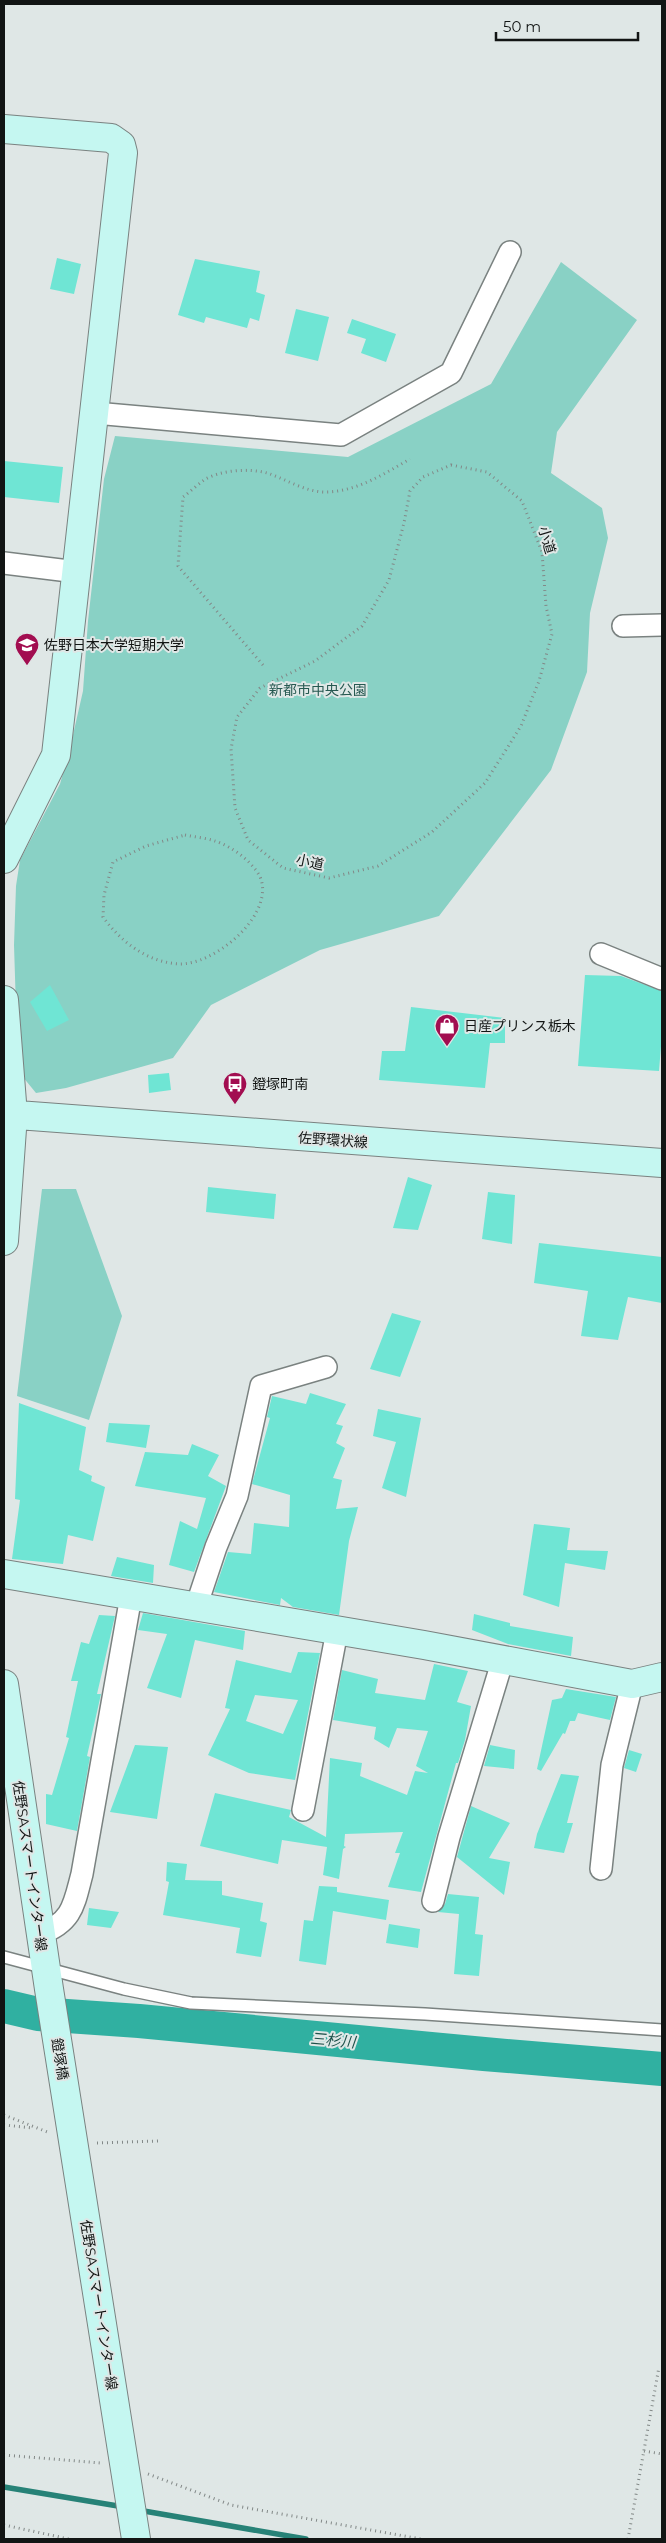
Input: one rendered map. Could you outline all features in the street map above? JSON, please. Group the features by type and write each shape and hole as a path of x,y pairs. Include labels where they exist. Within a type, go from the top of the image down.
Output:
{"street":[{"path":"4,129 111,138 121,146 123,153 56,755 4,859"},
{"path":"95,413 341,436 451,373 510,252"},
{"path":"4,564 77,572"},
{"path":"624,626 662,625"},
{"path":"601,954 662,979"},
{"path":"4,1000 9,1114 4,1241"},
{"name":"佐野環状線","path":"9,1114 662,1163"},
{"path":"196,1607 216,1547 237,1496 261,1386 326,1367"},
{"path":"4,1574 503,1659 632,1684 662,1677"},
{"path":"40,1934 54,1929 66,1919 73,1906 82,1874 131,1596"},
{"path":"303,1810 336,1630"},
{"path":"433,1901 503,1659"},
{"name":"佐野SAスマートインター線","path":"4,1684 47,1978"},
{"path":"601,1869 612,1765 632,1684"},
{"name":"鐙塚橋","path":"47,1978 70,2128"},
{"name":"佐野SAスマートインター線","path":"70,2128 136,2539"}],"lane":[{"path":"4,1957 47,1978 124,1989 191,2003 426,2014 662,2030"}],"path":[{"path":"263,664 178,566 183,497 205,479 232,471 268,474 304,488 324,492 344,490 370,482 410,459"},
{"name":"小道","path":"451,465 487,472 522,501 542,552 546,606 552,634 539,681 521,726 485,783 432,832 378,866 329,878 283,868 248,840 235,808 231,748 237,716 260,688 315,661 362,626 389,580 404,523 410,491 423,477 451,465"},
{"path":"185,835 217,841 241,856 253,867 262,882 262,898 258,909 246,928 231,942 218,952 180,964 152,958 124,942 114,932 103,917 104,895 113,862 146,846 185,835"},
{"path":"4,2114 39,2129 4,2125"},
{"path":"94,2144 158,2141"},
{"path":"628,2539 659,2367"},
{"path":"644,2451 662,2454"},
{"path":"4,2455 126,2473 231,2505 421,2539"},
{"path":"4,2525 69,2539"}],"green space":[{"name":"新都市中央公園","path":"561,262 637,320 557,432 551,473 602,508 608,538 590,613 587,672 551,770 439,916 320,950 211,1005 173,1058 66,1088 36,1093 18,1071 14,945 16,886 20,860 60,784 83,691 88,621 104,479 115,436 348,457 491,384"},
{"path":"42,1189 76,1189 122,1316 89,1420 17,1396"}],"building":[{"path":"57,258 81,264 74,294 50,289"},
{"path":"195,259 260,271 256,292 265,295 259,321 250,318 247,328 206,317 204,323 178,315"},
{"path":"296,309 329,317 318,361 285,353"},
{"path":"352,319 396,334 386,362 361,353 366,339 347,333"},
{"path":"4,461 63,467 59,503 4,497"},
{"path":"585,975 621,976 662,991 662,1034 659,1071 578,1066"},
{"path":"50,985 69,1020 47,1031 30,1002"},
{"name":"日産プリンス栃木","path":"411,1007 505,1018 505,1043 490,1043 485,1088 379,1080 382,1051 405,1051"},
{"path":"169,1073 171,1090 149,1093 148,1075"},
{"path":"408,1177 432,1185 418,1230 393,1228"},
{"path":"208,1187 276,1194 274,1219 206,1212"},
{"path":"488,1192 515,1195 512,1244 482,1239"},
{"path":"539,1243 662,1257 662,1303 628,1297 618,1340 581,1336 588,1291 534,1283"},
{"path":"392,1313 421,1321 400,1377 370,1369"},
{"path":"310,1393 346,1404 336,1424 343,1426 336,1443 345,1448 333,1478 342,1480 336,1509 358,1507 349,1541 339,1615 293,1607 281,1598 280,1605 214,1592 228,1552 251,1554 254,1523 289,1527 290,1495 252,1484 270,1418 267,1417 272,1396 306,1404"},
{"path":"19,1403 86,1427 79,1470 92,1476 91,1481 105,1487 93,1541 68,1535 63,1564 12,1559 20,1500 15,1499"},
{"path":"378,1409 421,1418 406,1497 382,1488 396,1442 373,1436"},
{"path":"109,1423 150,1425 146,1448 106,1442"},
{"path":"192,1444 219,1455 208,1476 226,1486 194,1572 169,1565 180,1521 197,1529 206,1498 135,1486 145,1452 188,1455"},
{"path":"534,1524 570,1528 567,1550 608,1551 605,1570 565,1563 559,1607 523,1595"},
{"path":"117,1557 154,1565 153,1583 111,1576"},
{"path":"143,1613 245,1631 243,1650 195,1640 181,1698 147,1688 167,1634 138,1630"},
{"path":"474,1614 510,1623 510,1626 573,1637 571,1656 508,1644 472,1630"},
{"path":"99,1615 115,1616 97,1694 101,1694 87,1756 90,1757 77,1831 46,1824 46,1794 52,1795 69,1738 66,1737 78,1681 71,1681 81,1642 89,1644"},
{"path":"298,1652 320,1653 295,1780 249,1773 208,1755 230,1709 225,1708 236,1660 291,1673","holes":["255,1695 298,1700 283,1734 246,1721"]},
{"path":"434,1664 468,1671 457,1702 471,1706 465,1740 458,1763 456,1763 421,1892 388,1887 400,1853 395,1853 403,1832 345,1834 344,1846 346,1847 343,1849 339,1879 323,1875 327,1847 282,1840 278,1864 200,1846 215,1793 291,1810 289,1817 326,1837 330,1758 362,1763 360,1776 407,1795 415,1771 428,1773 416,1766 428,1731 397,1728 389,1748 374,1739 376,1727 333,1720 342,1670 378,1679 375,1693 425,1700"},
{"path":"566,1689 616,1697 610,1720 578,1713 575,1721 570,1721 565,1734 563,1733 541,1771 537,1769 552,1700 562,1698"},
{"path":"135,1745 168,1747 157,1819 110,1812"},
{"path":"490,1745 515,1750 514,1769 484,1766"},
{"path":"629,1750 642,1754 636,1772 624,1768"},
{"path":"561,1774 579,1776 567,1823 573,1823 564,1853 534,1848 537,1834"},
{"path":"471,1806 510,1823 489,1858 510,1862 504,1895 457,1857"},
{"path":"167,1862 187,1864 185,1880 222,1881 222,1895 263,1903 260,1921 267,1923 261,1957 236,1953 240,1928 163,1915 169,1882 166,1881"},
{"path":"319,1886 337,1887 337,1892 389,1900 386,1920 333,1911 326,1965 299,1961 304,1920 313,1921"},
{"path":"448,1894 479,1897 475,1934 483,1935 479,1976 454,1974 459,1914 438,1912 445,1904"},
{"path":"89,1908 119,1912 111,1928 87,1925"},
{"path":"389,1924 420,1929 418,1948 386,1943"}],"waterway":[{"name":"三杉川","path":"4,2006 38,2014 139,2021 662,2069"},
{"path":"4,2487 124,2507"},
{"path":"138,2510 306,2539"}],"place":[{"name":"佐野日本大学短期大学","path":"27,666"},
{"name":"日産プリンス栃木","path":"447,1047"},
{"name":"鐙塚町南","path":"235,1105"}]}
